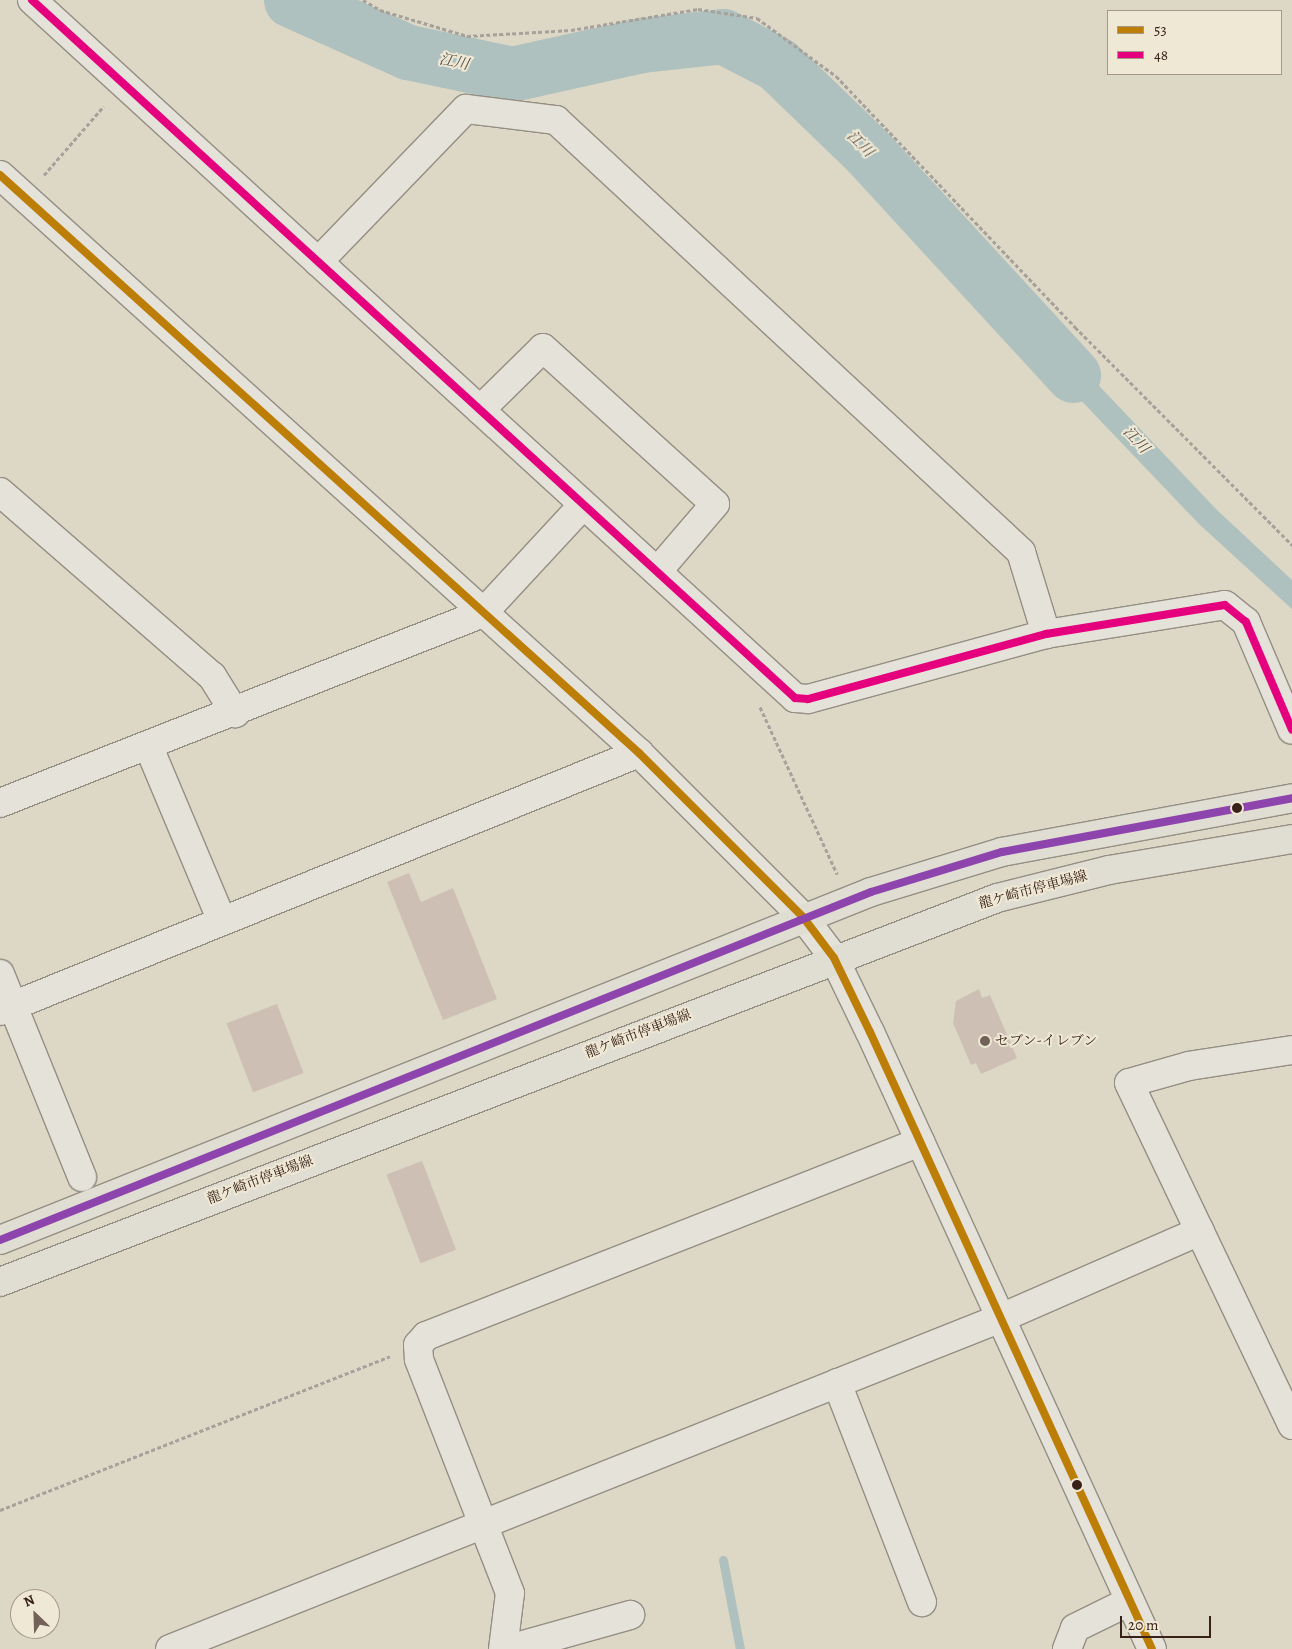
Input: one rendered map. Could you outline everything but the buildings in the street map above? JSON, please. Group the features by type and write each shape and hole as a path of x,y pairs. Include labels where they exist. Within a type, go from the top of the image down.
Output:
{"main road":[{"path":"0,1240 803,917 1002,852 1292,798"},
{"name":"龍ケ崎市停車場線","path":"0,1282 834,958 997,898 1109,870 1292,839"}],"street":[{"path":"32,0 795,698 808,699 1046,634 1225,605 1246,622 1292,730"},
{"path":"318,262 466,108 556,120 1022,552 1046,634"},
{"path":"0,175 639,753 740,849 803,917 834,958 1152,1649"},
{"path":"480,410 543,348 715,504 658,572"},
{"path":"0,492 212,676 235,713"},
{"path":"0,803 235,713 484,613 583,505"},
{"path":"148,745 222,921"},
{"path":"6,1008 639,753"},
{"path":"0,974 6,1008 82,1177"},
{"path":"1292,1050 1188,1066 1129,1083 1292,1425"},
{"path":"503,1649 510,1593 484,1522 419,1359 418,1345 426,1336 920,1142"},
{"path":"184,1647 484,1522 1001,1318 1200,1231"},
{"path":"837,1383 922,1602"},
{"path":"1067,1649 1076,1628 1130,1601"},
{"path":"508,1649 630,1615"}],"path":[{"path":"363,0 380,10 467,36 571,30 698,9 757,18 836,76 1075,327 1292,545"},
{"path":"25,198 108,101"},
{"path":"0,1510 418,1345"}],"water":[{"path":"1030,313 1217,510 1292,580 1292,609 1199,524 1010,326"}],"waterway":[{"name":"江川","path":"291,0 408,52 512,74 642,45 723,36 777,64 868,152 1073,375"},
{"path":"723,1560 740,1649"}],"transit line":[{"name":"48","path":"32,0 795,698 808,699 1046,634 1225,605 1246,622 1292,730"},
{"name":"53","path":"0,175 639,753 803,917 834,958 870,1032 1152,1649"},
{"path":"0,1240 871,892 1002,852 1292,798"}],"place":[{"name":"セブン-イレブン","path":"985,1041"}]}
